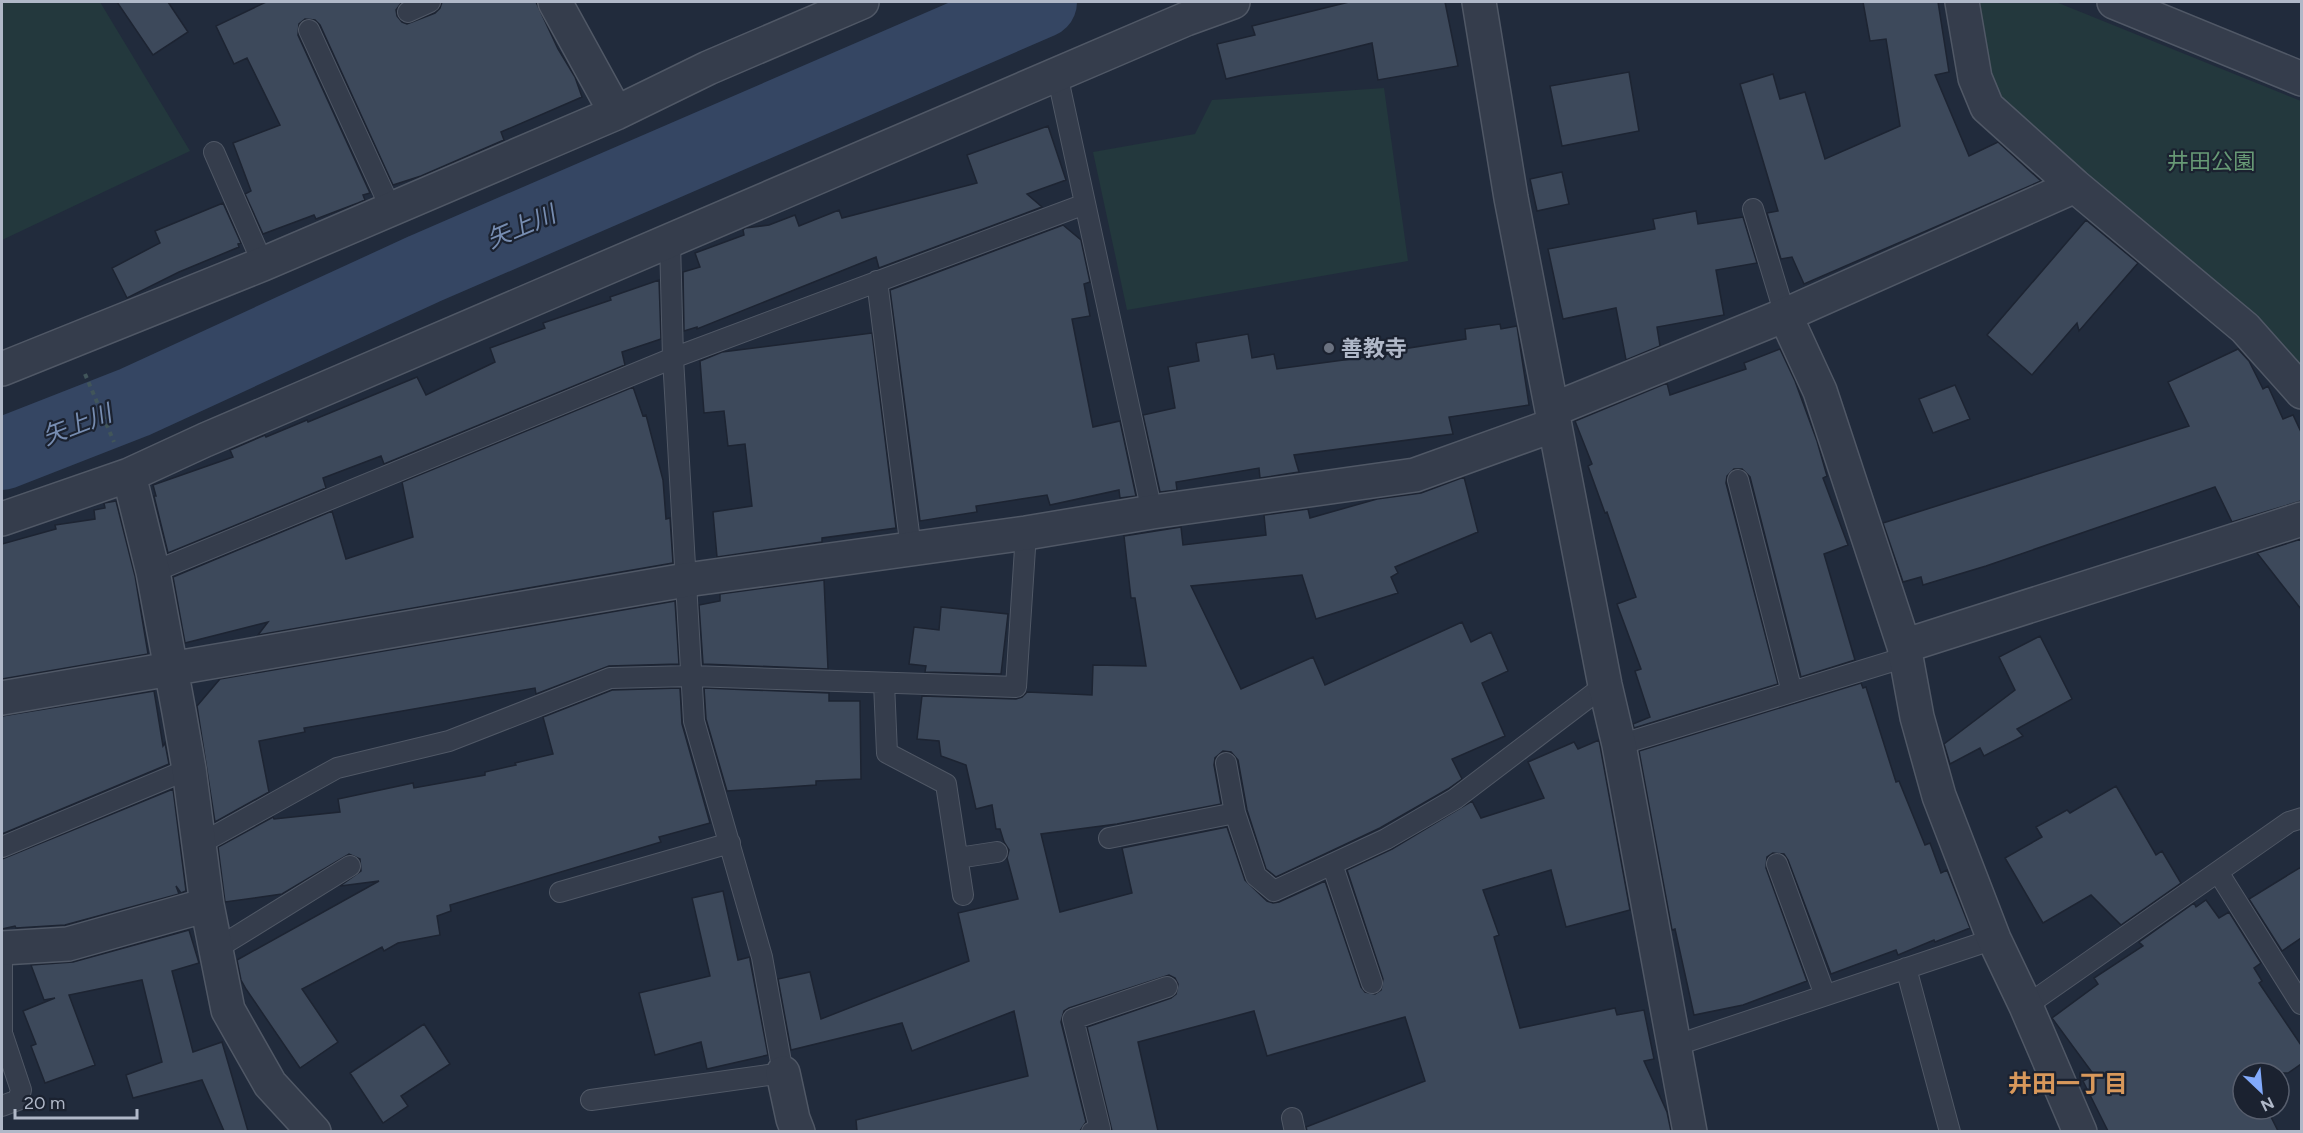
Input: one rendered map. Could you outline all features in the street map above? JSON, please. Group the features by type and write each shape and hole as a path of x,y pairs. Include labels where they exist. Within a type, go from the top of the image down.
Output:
{"street":[{"path":"555,2 616,113"},
{"path":"2,369 263,264 616,113 708,68 862,2"},
{"path":"2,519 129,475 205,440 1057,74 1186,19 1233,2"},
{"path":"1479,2 1511,198 1605,685 1619,745 1690,1131"},
{"path":"1962,2 1975,78 1987,107 2075,186 2245,328 2301,392"},
{"path":"2114,2 2301,79"},
{"path":"2,698 686,580 1026,533 1152,512 1415,475 1553,418 2075,186"},
{"path":"1785,315 1820,391 1905,651 1917,717 1939,796 1994,939 2026,1006 2080,1131"},
{"path":"129,475 153,572 171,669 189,770 207,905 228,1010 270,1084 314,1131"},
{"path":"1905,651 2301,519"},
{"path":"2,948 68,944 207,905"},
{"path":"783,1074 798,1131"}],"lane":[{"path":"408,12 430,2"},
{"path":"309,30 391,209"},
{"path":"1057,74 1152,512"},
{"path":"214,152 263,264"},
{"path":"153,572 673,358 1085,204"},
{"path":"1753,209 1785,315"},
{"path":"591,1100 783,1074 762,957 694,721 673,358 670,240"},
{"path":"878,281 911,549"},
{"path":"1738,480 1792,692"},
{"path":"198,845 337,768 449,741 610,678 691,676 1016,687 1026,533"},
{"path":"1619,745 1792,692 1905,651"},
{"path":"884,682 887,753 946,784 963,895"},
{"path":"1226,763 1235,813 1256,876 1274,891 1386,839 1455,800 1605,685"},
{"path":"2,847 189,770"},
{"path":"1109,838 1235,813"},
{"path":"2026,1006 2289,822 2301,818"},
{"path":"560,892 730,843"},
{"path":"958,858 998,852"},
{"path":"1332,864 1372,983"},
{"path":"1778,864 1825,995"},
{"path":"216,949 350,866"},
{"path":"2218,872 2301,1004"},
{"path":"1674,1046 1994,939"},
{"path":"2,948 2,1033 21,1090 18,1100 2,1106"},
{"path":"1906,968 1950,1131"},
{"path":"1092,1131 1100,1129 1073,1019 1167,987"}],"path":[{"path":"70,341 129,475"}],"green space":[{"path":"2,2 100,2 190,151 2,240"},
{"name":"井田公園","path":"1976,2 2056,2 2301,101 2301,372 2256,321 2004,102 1990,73"},
{"path":"1384,88 1408,261 1127,310 1093,152 1195,134 1212,100"}],"building":[{"path":"117,2 168,2 188,32 153,55"},
{"path":"266,2 402,2 396,10 397,16 407,24 435,13 442,2 536,2 558,49 575,77 582,97 501,132 504,140 421,176 393,185 320,25 315,20 305,19 299,24 298,35 370,193 363,195 365,200 358,203 316,219 314,215 263,234 245,194 251,191 233,143 280,125 247,58 234,64 216,26"},
{"path":"1349,2 1445,2 1458,66 1378,80 1372,43 1226,79 1217,44 1255,35 1252,26"},
{"path":"1863,2 1938,2 1949,72 1935,75 1969,156 1998,142 2041,181 1804,284 1792,257 1781,259 1767,213 1778,211 1740,84 1773,74 1780,99 1805,92 1825,159 1900,126 1886,39 1870,41"},
{"path":"1629,72 1639,131 1562,146 1550,86"},
{"path":"1048,126 1066,180 1027,194 1042,207 879,268 876,257 697,329 697,327 684,331 683,272 700,267 695,253 744,235 745,228 769,225 795,215 799,226 839,210 842,218 977,183 967,155"},
{"path":"1562,172 1569,204 1537,211 1530,179"},
{"path":"223,203 241,243 238,244 239,247 179,272 127,298 112,268 160,243 155,231"},
{"path":"1696,211 1698,224 1743,217 1757,263 1716,270 1724,315 1657,327 1660,346 1626,360 1616,308 1563,319 1548,249 1655,229 1653,219"},
{"path":"2086,220 2138,263 2079,331 2077,323 2032,375 1987,335"},
{"path":"1063,225 1081,240 1090,282 1084,284 1090,316 1072,319 1093,427 1120,421 1136,496 1120,498 1119,490 1050,505 1047,495 976,506 977,512 920,521 890,290"},
{"path":"659,280 661,339 622,352 625,365 384,464 381,456 323,478 326,488 168,553 153,485 233,457 230,450 265,435 266,437 307,420 308,422 417,377 426,395 495,362 490,348 545,328 543,323 611,300 610,297"},
{"path":"1500,324 1501,329 1517,326 1529,405 1449,417 1453,434 1294,455 1299,472 1260,478 1259,468 1176,482 1177,490 1160,492 1143,415 1175,408 1168,367 1199,361 1196,343 1248,334 1252,358 1274,354 1277,369 1403,352 1403,349 1466,339 1465,329"},
{"path":"872,333 896,528 822,538 822,542 717,557 713,512 752,506 745,444 728,446 724,411 704,413 700,361 722,352"},
{"path":"1780,349 1795,381 1817,441 1827,476 1823,478 1848,545 1824,554 1855,660 1801,677 1750,477 1742,469 1734,469 1727,476 1726,483 1778,684 1634,728 1633,724 1650,717 1635,671 1641,669 1617,604 1636,597 1607,512 1605,513 1588,466 1592,464 1575,421 1667,383 1670,395 1746,369 1744,363"},
{"path":"2238,349 2249,361 2263,389 2268,386 2283,419 2293,415 2301,432 2301,501 2232,522 2215,487 1986,566 1923,585 1921,577 1903,582 1883,523 2189,426 2168,382"},
{"path":"1955,385 1970,419 1933,433 1919,399"},
{"path":"633,387 643,416 646,415 663,480 666,519 670,518 673,563 258,635 268,622 185,643 173,577 332,511 346,559 413,537 402,482"},
{"path":"1464,477 1478,532 1395,567 1398,573 1391,577 1398,593 1316,619 1302,575 1191,586 1241,689 1313,657 1325,685 1462,622 1471,642 1491,632 1508,671 1482,683 1505,736 1452,759 1462,779 1448,789 1380,828 1276,877 1266,869 1247,810 1238,760 1231,752 1223,751 1215,758 1214,765 1221,804 1117,824 1041,834 1060,912 1132,893 1122,848 1227,827 1245,880 1267,901 1279,902 1325,881 1361,987 1365,992 1375,994 1381,990 1383,979 1347,870 1392,849 1472,801 1481,818 1544,798 1528,762 1574,742 1578,749 1599,740 1630,910 1566,927 1551,870 1483,890 1499,935 1494,937 1520,1028 1615,1008 1617,1015 1644,1010 1654,1059 1644,1061 1667,1112 1671,1131 1307,1131 1306,1127 1425,1081 1405,1017 1267,1056 1254,1011 1138,1042 1158,1131 1112,1131 1087,1027 1171,998 1176,994 1178,984 1175,978 1169,975 1064,1011 1061,1022 1086,1122 1080,1131 857,1131 856,1120 1028,1076 1014,1011 912,1051 902,1023 791,1050 778,979 810,972 821,1019 969,961 958,913 1018,899 1007,858 1009,850 1000,829 996,829 992,805 976,809 966,765 941,756 939,741 917,739 922,696 1016,699 1027,692 1092,695 1093,665 1146,666 1135,598 1131,598 1124,536 1181,527 1183,545 1266,535 1264,515 1308,509 1310,518 1377,499 1421,493"},
{"path":"116,501 135,576 148,654 2,679 2,544 56,529 55,525 95,519 94,510 105,508 104,503"},
{"path":"2301,539 2301,609 2257,553"},
{"path":"824,580 828,669 703,664 699,605 720,601 720,594"},
{"path":"675,601 679,664 609,666 536,694 535,688 304,728 305,732 259,741 269,792 215,822 197,706 220,679"},
{"path":"941,607 1008,614 1001,674 925,672 926,666 909,664 914,627 939,630"},
{"path":"2040,636 2072,699 2017,729 2023,736 1984,756 1980,748 1950,764 1944,744 2015,690 1999,657"},
{"path":"1861,683 1863,688 1866,687 1896,782 1899,781 1925,845 1930,843 1941,873 1947,870 1970,928 1898,955 1896,950 1831,974 1788,860 1784,854 1773,853 1767,857 1766,868 1807,981 1743,1005 1694,1015 1675,929 1672,930 1639,751"},
{"path":"680,688 682,724 710,823 659,837 661,842 450,905 451,911 437,916 440,935 398,943 384,951 382,947 302,989 338,1042 300,1068 246,989 241,980 237,960 379,881 340,886 361,871 360,859 349,854 282,894 225,902 218,847 273,817 274,819 340,812 338,799 413,783 414,788 485,775 485,772 553,754 543,717 612,690"},
{"path":"704,688 829,693 829,701 860,701 861,779 816,781 816,785 727,791 706,719"},
{"path":"154,691 163,746 165,743 169,764 2,834 2,716"},
{"path":"2116,786 2156,855 2162,851 2181,883 2121,925 2091,895 2043,923 2005,858 2042,837 2036,827 2067,810 2070,813"},
{"path":"173,789 186,891 181,893 176,886 179,894 65,925 16,928 15,926 2,929 2,859"},
{"path":"2301,867 2301,938 2282,951 2249,899"},
{"path":"723,891 738,960 750,957 768,1055 707,1069 701,1042 655,1055 639,993 710,976 692,898"},
{"path":"2206,900 2219,918 2229,912 2261,963 2254,968 2262,981 2259,983 2301,1045 2301,1064 2291,1071 2291,1061 2231,1061 2231,1121 2273,1121 2278,1131 2108,1131 2083,1081 2094,1075 2052,1018 2098,984 2094,978 2143,946 2139,942 2194,903 2196,907"},
{"path":"189,930 199,963 172,971 193,1052 222,1042 248,1131 224,1131 202,1080 133,1098 126,1075 162,1062 142,980 69,995 95,1065 45,1083 31,1046 36,1044 23,1011 55,998 44,1000 31,965 73,962"},
{"path":"424,1024 450,1064 401,1096 408,1106 383,1123 350,1073"}],"waterway":[{"name":"矢上川","path":"2,454 135,402 424,269 1041,2"}],"place":[{"name":"善教寺","path":"1329,348"}],"district":[{"name":"井田一丁目","path":"2068,1084"}]}
